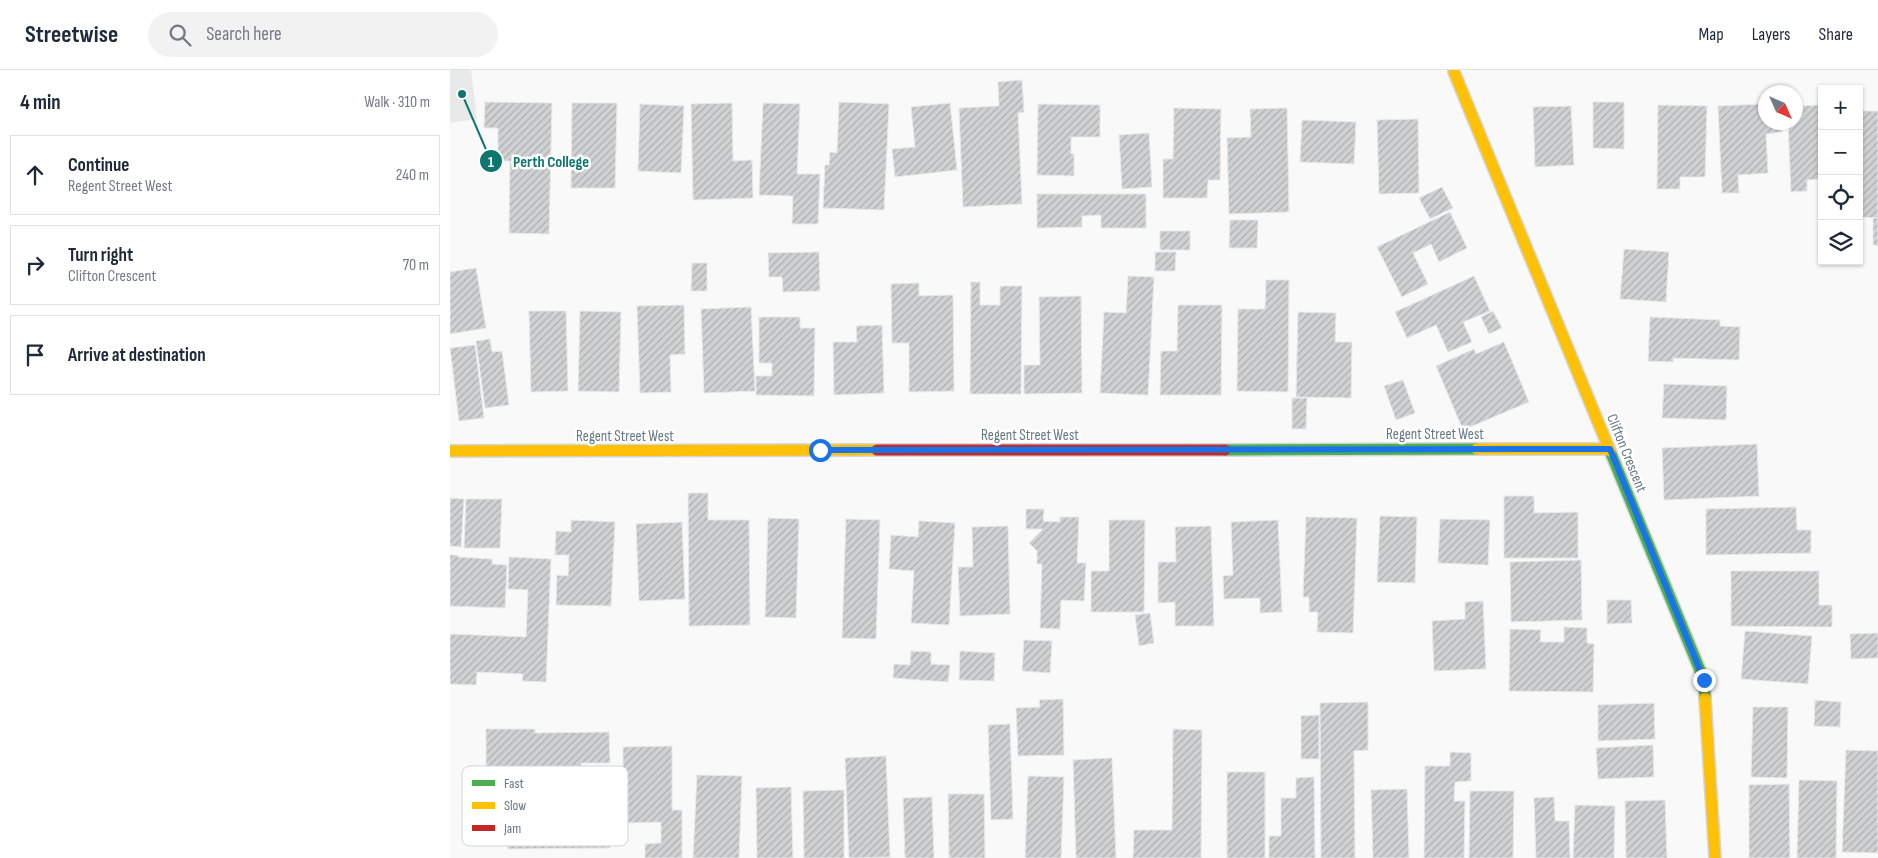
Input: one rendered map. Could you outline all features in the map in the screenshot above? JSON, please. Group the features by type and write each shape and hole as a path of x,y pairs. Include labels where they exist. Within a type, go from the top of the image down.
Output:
{"street":[{"name":"Clifton Crescent","path":"1454,72 1704,680 1715,858"},
{"name":"Regent Street West","path":"450,451 1610,449"}],"shaded area":[{"path":"450,70 471,70 477,119 450,123"}],"building":[{"path":"1022,80 1024,112 1018,113 1022,204 963,207 959,108 999,106 998,82"},
{"path":"485,102 552,103 549,234 509,233 510,161 498,161 498,128 484,128"},
{"path":"839,102 889,104 884,210 823,208 825,165 829,165 830,152 837,153"},
{"path":"1593,102 1624,102 1624,149 1593,148"},
{"path":"572,103 617,103 615,188 571,188"},
{"path":"732,103 733,161 752,160 753,198 693,200 691,104"},
{"path":"763,103 800,104 797,174 820,174 818,224 792,224 793,196 759,195"},
{"path":"950,103 957,170 895,177 892,149 915,147 911,107"},
{"path":"640,104 684,106 681,173 638,171"},
{"path":"1038,104 1100,105 1100,137 1071,137 1071,154 1074,154 1074,176 1037,175"},
{"path":"1758,104 1758,130 1782,130 1782,132 1766,134 1768,173 1738,175 1739,193 1722,193 1718,106"},
{"path":"1658,105 1707,106 1705,177 1680,177 1680,189 1657,189"},
{"path":"1818,105 1818,179 1807,180 1807,191 1791,192 1788,130 1803,130 1803,106"},
{"path":"1571,106 1574,165 1535,167 1533,107"},
{"path":"1174,108 1221,109 1220,180 1208,180 1207,198 1163,198 1163,159 1173,159"},
{"path":"1287,108 1289,212 1229,214 1227,138 1251,137 1250,109"},
{"path":"1863,111 1878,111 1878,218 1863,217"},
{"path":"1418,119 1419,193 1379,194 1377,120"},
{"path":"1302,120 1356,122 1354,164 1300,162"},
{"path":"1149,133 1152,187 1122,189 1119,135"},
{"path":"1442,187 1453,208 1430,219 1419,198"},
{"path":"1037,194 1146,194 1146,228 1101,228 1101,215 1082,216 1082,227 1037,228"},
{"path":"1450,212 1467,248 1439,262 1431,244 1413,253 1428,284 1402,297 1377,247"},
{"path":"1873,218 1878,218 1878,246 1873,245"},
{"path":"1230,220 1258,220 1257,248 1229,248"},
{"path":"1160,231 1190,231 1190,250 1160,250"},
{"path":"1624,249 1669,252 1666,302 1620,299"},
{"path":"819,252 820,291 783,292 782,277 769,277 768,253"},
{"path":"1155,252 1176,252 1175,271 1155,271"},
{"path":"692,263 707,263 707,291 691,291"},
{"path":"476,268 486,328 450,334 450,272"},
{"path":"1128,276 1154,277 1148,395 1100,393 1104,312 1126,313"},
{"path":"1474,276 1490,311 1463,322 1472,342 1448,352 1436,325 1407,338 1395,312"},
{"path":"1266,280 1289,280 1288,392 1237,391 1238,309 1265,309"},
{"path":"971,282 980,282 980,305 1000,305 1000,286 1022,286 1021,394 970,394"},
{"path":"919,283 919,296 953,295 954,391 909,392 909,343 892,343 891,284"},
{"path":"1081,296 1082,393 1024,394 1024,365 1040,365 1039,297"},
{"path":"684,305 685,354 670,355 671,392 640,393 637,306"},
{"path":"1178,305 1222,305 1221,395 1160,395 1161,351 1177,351"},
{"path":"751,307 755,391 704,393 701,309"},
{"path":"529,311 566,311 568,391 531,392"},
{"path":"580,311 621,312 619,392 578,391"},
{"path":"1493,311 1502,328 1489,334 1481,317"},
{"path":"1298,312 1336,313 1335,342 1352,342 1351,398 1296,397"},
{"path":"759,317 800,317 800,328 815,328 814,396 756,395 756,376 772,376 772,363 759,363"},
{"path":"1650,317 1720,320 1720,326 1740,327 1739,360 1673,358 1673,362 1648,361"},
{"path":"882,325 884,393 834,395 833,342 857,342 856,326"},
{"path":"490,339 492,352 502,351 509,405 485,408 476,341"},
{"path":"1504,342 1529,402 1463,430 1436,366 1474,349 1476,354"},
{"path":"475,345 484,418 459,421 450,348"},
{"path":"1403,380 1415,413 1396,420 1384,386"},
{"path":"1664,384 1727,386 1726,420 1662,418"},
{"path":"1292,398 1307,398 1306,429 1292,429"},
{"path":"1757,444 1759,496 1664,500 1662,448"},
{"path":"688,493 708,493 708,520 749,520 750,625 689,626"},
{"path":"1504,496 1534,496 1534,513 1578,512 1578,558 1504,558"},
{"path":"450,498 464,499 461,547 450,546"},
{"path":"466,499 502,499 500,548 464,548"},
{"path":"1796,507 1797,530 1811,530 1811,553 1706,555 1706,509"},
{"path":"1026,509 1044,509 1043,521 1060,522 1060,517 1079,517 1077,563 1086,563 1084,601 1061,600 1060,629 1040,628 1042,564 1037,564 1037,551 1029,543 1043,529 1026,529"},
{"path":"1380,516 1417,517 1415,583 1377,582"},
{"path":"1306,517 1357,518 1353,633 1317,632 1318,612 1309,612 1309,597 1303,597"},
{"path":"768,518 799,519 796,618 765,617"},
{"path":"846,519 880,520 876,639 842,638"},
{"path":"1440,519 1490,520 1488,565 1438,563"},
{"path":"571,520 615,522 611,606 556,605 557,575 568,576 569,555 555,555 556,531 571,532"},
{"path":"1109,520 1145,520 1144,612 1091,612 1091,571 1109,571"},
{"path":"1278,520 1282,612 1260,613 1260,598 1224,599 1223,576 1233,575 1231,522"},
{"path":"919,521 955,523 949,625 911,623 914,571 889,569 891,535 918,537"},
{"path":"682,522 685,599 639,601 636,524"},
{"path":"1008,526 1010,614 960,616 958,567 973,567 972,527"},
{"path":"1211,526 1214,626 1175,626 1175,602 1158,603 1158,562 1176,562 1175,527"},
{"path":"450,555 492,559 492,564 507,565 505,608 450,606"},
{"path":"509,557 551,559 546,682 522,681 523,674 477,672 476,685 450,684 450,634 526,637 528,590 508,589"},
{"path":"1581,560 1582,620 1511,622 1510,562"},
{"path":"1731,571 1819,571 1819,605 1832,605 1832,627 1731,626"},
{"path":"1607,600 1631,600 1632,623 1607,624"},
{"path":"1483,601 1486,669 1434,671 1432,621 1465,619 1465,602"},
{"path":"1150,613 1154,643 1139,646 1135,615"},
{"path":"1564,627 1587,628 1587,643 1594,644 1593,692 1509,691 1510,629 1541,630 1540,642 1564,642"},
{"path":"1745,631 1812,636 1808,684 1741,679"},
{"path":"1878,633 1878,658 1851,659 1850,634"},
{"path":"1024,640 1052,641 1050,673 1022,671"},
{"path":"911,651 931,652 931,664 950,665 948,682 893,678 894,664 910,665"},
{"path":"960,651 995,653 994,681 959,680"},
{"path":"1063,699 1064,755 1018,756 1016,708 1040,707 1039,700"},
{"path":"1815,700 1841,702 1840,727 1814,726"},
{"path":"1368,702 1368,750 1354,751 1355,858 1321,858 1320,703"},
{"path":"1654,703 1655,739 1598,741 1598,705"},
{"path":"1753,707 1788,707 1787,778 1751,777"},
{"path":"1319,715 1319,759 1301,759 1301,716"},
{"path":"1010,724 1013,819 991,820 988,725"},
{"path":"486,729 535,729 535,733 609,732 610,763 581,763 581,766 486,766"},
{"path":"1173,729 1202,730 1201,858 1133,858 1134,830 1172,830"},
{"path":"1653,745 1654,777 1598,779 1596,748"},
{"path":"672,746 672,810 682,810 682,858 645,858 645,844 661,843 661,822 628,823 628,766 623,766 623,747"},
{"path":"1846,750 1878,751 1878,853 1842,852"},
{"path":"1450,752 1471,753 1471,781 1455,782 1454,801 1465,801 1464,858 1424,858 1425,766 1450,766"},
{"path":"886,756 890,857 849,858 845,758"},
{"path":"1112,758 1116,858 1076,858 1073,760"},
{"path":"1227,772 1265,772 1265,858 1227,858"},
{"path":"697,775 742,776 739,858 693,858"},
{"path":"1028,776 1064,777 1061,858 1025,858"},
{"path":"1314,777 1315,858 1269,858 1269,836 1281,836 1281,798 1296,798 1296,778"},
{"path":"1799,780 1837,781 1836,858 1797,858"},
{"path":"1789,784 1790,858 1749,858 1749,785"},
{"path":"791,787 793,858 757,858 756,788"},
{"path":"1407,789 1409,858 1373,858 1371,790"},
{"path":"844,790 844,858 804,858 803,791"},
{"path":"1470,791 1514,791 1513,858 1469,858"},
{"path":"948,794 984,794 985,858 949,858"},
{"path":"932,797 934,858 905,858 903,798"},
{"path":"1554,797 1555,821 1569,821 1570,858 1536,858 1534,798"},
{"path":"1665,800 1667,858 1626,858 1625,801"},
{"path":"1575,805 1615,806 1614,858 1573,858"},
{"path":"508,846 610,846 610,848 508,849"}],"traffic: fast":[{"path":"1225,450 1477,449"},
{"path":"1610,451 1704,680 1705,698"}],"traffic: slow":[{"path":"1454,72 1610,451"},
{"path":"1477,449 1609,449"},
{"path":"450,451 877,450"},
{"path":"1705,698 1715,858"}],"traffic: jam":[{"path":"877,450 1225,450"}],"place":[{"name":"Perth College","path":"462,94"}],"route":[{"path":"820,450 1610,449 1704,680"}]}
